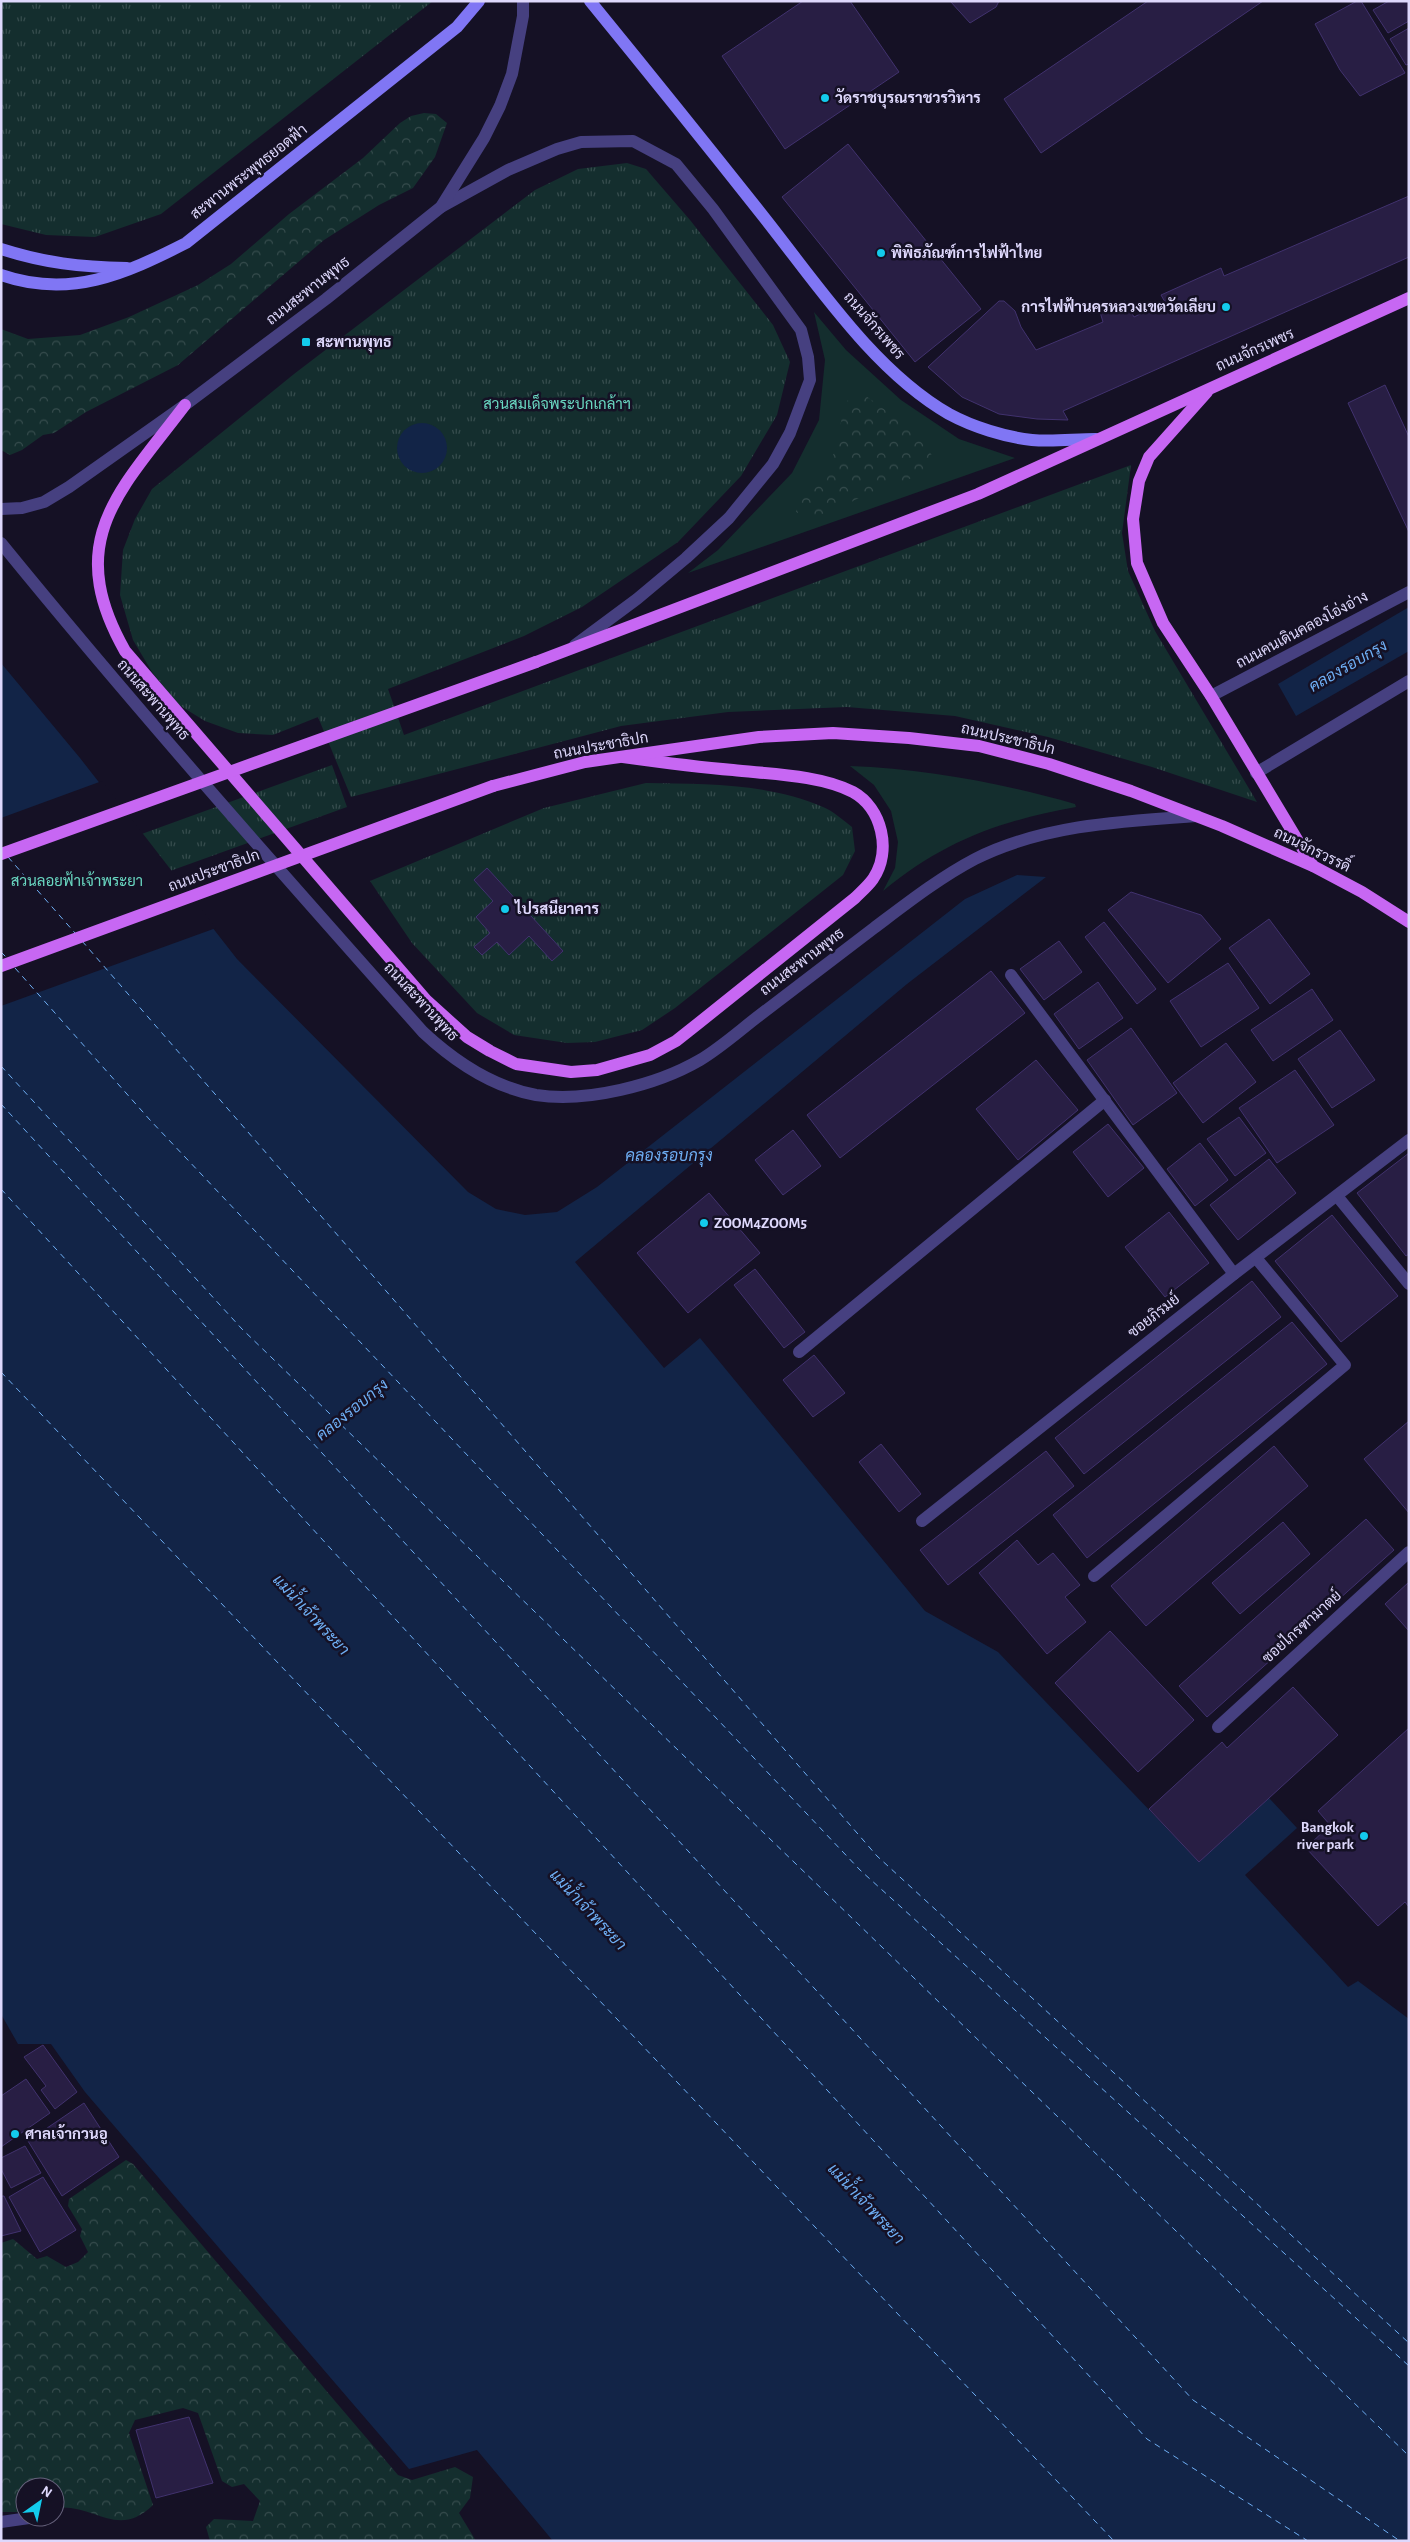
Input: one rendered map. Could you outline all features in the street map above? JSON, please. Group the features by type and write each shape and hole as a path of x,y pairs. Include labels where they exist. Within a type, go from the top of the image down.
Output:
{"main road":[{"name":"สะพานพระพุทธยอดฟ้า","path":"1,275 17,281 62,286 95,282 136,269 186,243 457,28 479,1"},
{"name":"ถนนจักรเพชร","path":"590,1 659,84 810,276 886,367 922,397 950,414 977,427 1031,440 1096,439 1409,298"},
{"path":"1,249 41,261 88,267 136,269"},
{"path":"1211,388 1149,457 1138,481 1133,519 1137,562 1163,623 1215,701 1246,757 1313,866"},
{"path":"185,405 114,500 102,529 98,578 112,629 125,651 426,1000 467,1037 516,1064 571,1072 627,1063 650,1055 676,1040 700,1022 855,898 874,878 882,854 883,838 879,823 865,801 853,792 838,786 786,776 623,757"},
{"path":"1,854 536,662 978,494 1096,439"},
{"name":"ถนนประชาธิปก","path":"1,966 493,786 585,762 759,737 834,732 979,746 1050,764 1131,791 1197,816"},
{"name":"ถนนจักรวรรดิ์","path":"1197,816 1313,866 1362,892 1409,922"}],"street":[{"name":"ถนนสะพานพุทธ","path":"1,509 22,508 44,502 185,405 326,299 441,207 484,138 500,106 512,74 523,16 523,1"},
{"path":"441,207 508,170 557,149 581,142 632,141 676,164 718,216 802,330 808,357 810,380 790,433 774,464 729,518 686,558 637,599 570,649"},
{"name":"ถนนสะพานพุทธ","path":"1,543 163,737 423,1032 447,1054 475,1072 509,1087 536,1095 595,1094 628,1088 652,1081 700,1060 923,891 976,859 1054,833 1100,824 1197,816"},
{"name":"ถนนคนเดินคลองโอ่งอ่าง","path":"1215,701 1409,592"},
{"path":"1256,773 1409,680"},
{"path":"1011,975 1234,1274"},
{"path":"799,1352 1104,1100"},
{"name":"ซอยภิรมย์","path":"922,1521 1234,1274 1409,1140"},
{"path":"1337,1196 1409,1284"},
{"path":"1094,1576 1345,1365 1256,1258"},
{"name":"ซอยไกรฑามาตย์","path":"1218,1727 1409,1552"},
{"path":"1,2522 15,2520"}],"green space":[{"path":"1,1 433,1 161,214 95,237 46,235 1,224"},
{"path":"424,113 436,114 447,123 435,157 413,188 379,205 324,240 178,365 86,412 54,433 43,435 22,450 10,455 1,450 1,329 28,339 80,335 129,317 198,285 231,264 289,214 363,158 400,123 411,116"},
{"name":"สวนสมเด็จพระปกเกล้าฯ","path":"627,163 646,169 690,220 773,325 790,362 777,415 741,476 678,542 582,607 524,636 388,689 404,735 1131,465 1122,533 1128,571 1155,631 1257,802 1152,767 1048,737 955,716 847,707 728,712 621,726 351,797 318,717 273,735 238,733 205,721 179,705 152,672 133,640 120,595 123,550 135,519 152,489 294,374 535,190 578,169"},
{"path":"814,312 846,350 901,400 959,439 1015,458 688,573 718,550 792,473 819,420 825,360"},
{"path":"859,391 913,430 937,462 917,476 857,499 834,511 808,518 796,512 798,500 816,483 830,461 836,449 843,411 848,400"},
{"name":"สวนลอยฟ้าเจ้าพระยา","path":"332,765 347,807 1,932 1,885"},
{"path":"850,766 907,770 964,778 1047,796 1075,804 1076,807 1022,819 951,846 928,859 883,891 895,868 898,842 891,811 874,785"},
{"path":"646,783 736,786 781,793 802,799 827,809 852,827 855,851 843,875 675,1008 642,1030 595,1042 567,1043 514,1035 477,1013 412,943 370,881 544,808"},
{"path":"126,2160 133,2164 398,2475 412,2480 455,2467 473,2477 470,2498 459,2513 476,2541 210,2541 206,2527 214,2519 253,2521 260,2501 244,2484 232,2487 222,2481 198,2413 183,2408 135,2420 129,2433 153,2505 140,2515 128,2520 117,2520 82,2510 65,2508 65,2477 15,2477 15,2512 1,2512 1,2243 13,2239 37,2259 47,2256 66,2267 78,2262 88,2252 80,2236 82,2229 68,2206 69,2199"}],"water":[{"path":"422,423 436,427 443,434 447,448 443,462 436,469 422,473 408,469 401,462 397,448 401,434 408,427"},
{"name":"คลองรอบกรุง","path":"1409,607 1409,651 1296,716 1278,684"},
{"name":"แม่น้ำเจ้าพระยา","path":"1,663 80,758 237,959 468,1192 496,1209 525,1215 557,1212 597,1187 965,899 1017,875 1046,877 907,984 575,1262 664,1368 700,1338 925,1611 998,1652 1199,1862 1269,1798 1297,1828 1245,1875 1348,1987 1358,1981 1409,2019 1409,2541 553,2541 477,2450 409,2469 85,2092 51,2044 18,2044 1,2014"}],"pier":[{"path":"102,781 216,928 1,1006 1,818"}],"building":[{"path":"803,1 850,1 899,72 785,149 722,56"},
{"path":"950,1 999,1 996,7 970,23"},
{"path":"1148,1 1263,1 1041,153 1004,99"},
{"path":"1357,1 1361,1 1405,73 1360,96 1340,70 1315,24"},
{"path":"1389,1 1409,1 1409,21 1388,33 1373,10"},
{"path":"1409,28 1409,64 1406,65 1390,39"},
{"name":"พิพิธภัณฑ์การไฟฟ้าไทย","path":"848,144 981,309 915,362 782,197"},
{"name":"การไฟฟ้านครหลวงเขตวัดเลียบ","path":"1409,196 1409,257 1063,411 1068,420 1037,419 999,414 962,397 928,367 999,301 1004,301 1015,311 1021,327 1036,350 1103,322 1100,312 1125,301 1134,317 1165,302 1161,295 1221,268 1224,276"},
{"path":"1385,385 1409,437 1409,532 1348,403"},
{"name":"ไปรสนียาคาร","path":"487,868 563,951 552,961 529,936 509,955 497,942 482,955 474,947 490,933 476,917 493,901 474,880"},
{"path":"1131,892 1201,915 1221,939 1168,983 1108,910"},
{"path":"1269,919 1310,974 1270,1004 1229,948"},
{"path":"1104,922 1156,989 1137,1004 1085,937"},
{"path":"1059,941 1082,972 1044,1000 1020,969"},
{"path":"1228,963 1259,1008 1201,1047 1170,1001"},
{"path":"991,971 1025,1013 840,1158 807,1115"},
{"path":"1098,982 1123,1018 1079,1049 1054,1014"},
{"path":"1312,989 1333,1020 1273,1061 1251,1030"},
{"path":"1131,1028 1177,1093 1133,1125 1087,1060"},
{"path":"1340,1030 1375,1080 1332,1108 1298,1059"},
{"path":"1226,1043 1256,1082 1203,1123 1173,1083"},
{"path":"1036,1060 1078,1110 1018,1160 976,1109"},
{"path":"1295,1070 1334,1125 1277,1163 1239,1108"},
{"path":"1239,1117 1266,1153 1235,1176 1207,1139"},
{"path":"1108,1124 1144,1168 1108,1197 1073,1152"},
{"path":"793,1130 821,1166 783,1195 755,1160"},
{"path":"1200,1143 1228,1180 1195,1206 1167,1169"},
{"path":"1409,1153 1409,1254 1406,1256 1357,1193"},
{"path":"1269,1159 1296,1193 1238,1240 1210,1205"},
{"name":"ZOOM4ZOOM5","path":"709,1193 760,1253 688,1313 637,1253"},
{"path":"1169,1212 1209,1263 1165,1297 1125,1247"},
{"path":"1332,1215 1398,1296 1341,1342 1275,1261"},
{"path":"755,1269 805,1332 784,1348 734,1285"},
{"path":"1252,1281 1281,1317 1084,1474 1055,1438"},
{"path":"1292,1322 1327,1364 1087,1558 1053,1515"},
{"path":"814,1355 845,1393 813,1417 783,1380"},
{"path":"1409,1421 1409,1513 1364,1459"},
{"path":"881,1444 921,1494 899,1512 859,1462"},
{"path":"1274,1446 1308,1486 1146,1626 1111,1586"},
{"path":"1046,1451 1074,1486 948,1585 920,1550"},
{"path":"1366,1519 1394,1550 1207,1717 1179,1686"},
{"path":"1283,1522 1310,1554 1240,1614 1212,1583"},
{"path":"1017,1540 1038,1565 1053,1553 1080,1585 1065,1597 1086,1622 1047,1654 979,1573"},
{"path":"1409,1582 1409,1631 1385,1604"},
{"path":"1110,1631 1194,1720 1138,1772 1055,1683"},
{"path":"1293,1687 1338,1735 1199,1862 1149,1809 1222,1742 1227,1748"},
{"name":"Bangkok river park","path":"1409,1728 1409,1907 1405,1902 1378,1926 1306,1848 1330,1825 1318,1811"},
{"path":"43,2045 77,2092 55,2109 41,2090 46,2086 24,2057"},
{"name":"ศาลเจ้ากวนอู","path":"26,2079 50,2113 1,2147 1,2096"},
{"path":"84,2103 119,2157 62,2196 28,2141"},
{"path":"25,2146 41,2173 11,2188 1,2169 1,2158"},
{"path":"43,2177 76,2230 40,2252 9,2197"},
{"path":"1,2196 4,2196 21,2231 1,2236"},
{"path":"189,2417 213,2483 156,2498 136,2430"}],"ferry route":[{"path":"8,857 75,933"},
{"path":"82,941 877,1856 1409,2343"},
{"path":"1,952 6,957"},
{"path":"15,968 150,1120 860,1870 1409,2366"},
{"path":"1,1066 242,1329 1409,2456"},
{"path":"1,1104 1193,2400 1400,2541"},
{"path":"1,1189 1147,2439 1308,2541"},
{"path":"1,1372 1114,2541"}],"place":[{"name":"วัดราชบุรณราชวรวิหาร","path":"825,98"},
{"name":"พิพิธภัณฑ์การไฟฟ้าไทย","path":"881,253"},
{"name":"การไฟฟ้านครหลวงเขตวัดเลียบ","path":"1226,307"},
{"name":"สะพานพุทธ","path":"306,342"},
{"name":"ไปรสนียาคาร","path":"505,909"},
{"name":"ZOOM4ZOOM5","path":"704,1223"},
{"name":"Bangkok river park","path":"1364,1836"},
{"name":"ศาลเจ้ากวนอู","path":"15,2134"}]}
